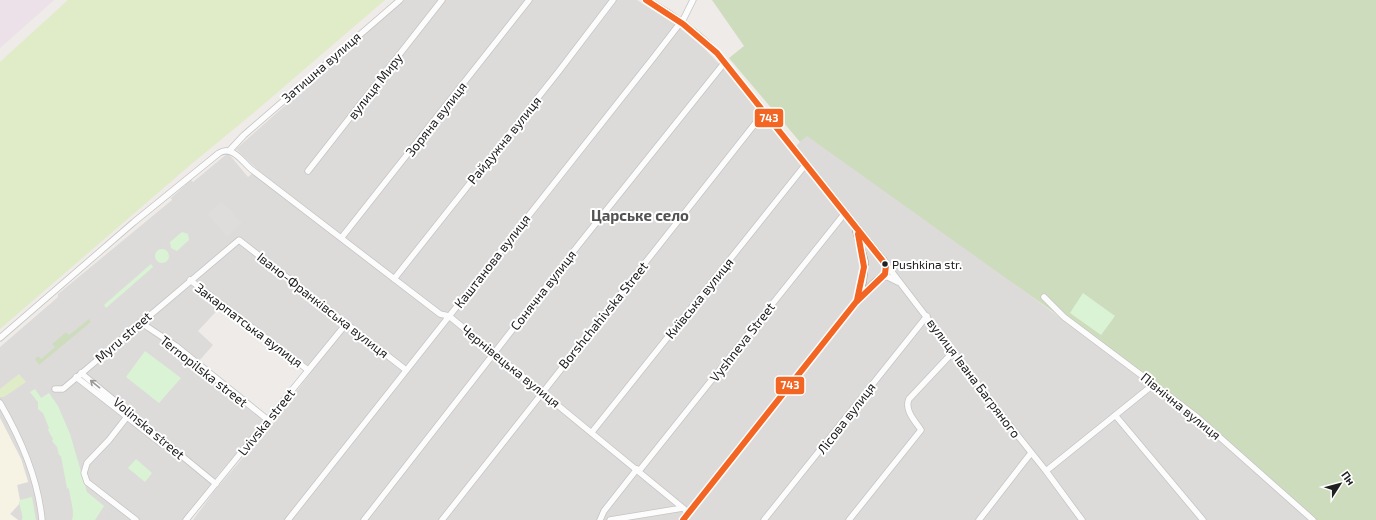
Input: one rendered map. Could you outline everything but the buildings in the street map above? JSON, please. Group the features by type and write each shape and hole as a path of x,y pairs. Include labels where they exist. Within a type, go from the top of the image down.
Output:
{"main road":[{"name":"вулиця Івана Багряного","path":"646,0 682,21 705,41 725,62 883,260"},
{"name":"вулиця Івана Багряного","path":"855,226 865,266"},
{"path":"684,520 856,302 880,278 886,270 883,260 873,257 865,266 863,281 856,302"},
{"path":"865,266 868,277 880,278"}],"street":[{"name":"Затишна вулиця","path":"230,150 244,135 400,0"},
{"name":"вулиця Миру","path":"308,171 442,0"},
{"name":"Зоряна вулиця","path":"342,237 530,0"},
{"name":"Райдужна вулиця","path":"394,278 559,71 613,0"},
{"name":"Каштанова вулиця","path":"288,520 682,21 693,0"},
{"name":"Сонячна вулиця","path":"364,520 494,353 725,62"},
{"name":"Borshchahivska Street","path":"442,520 765,111"},
{"path":"0,338 146,212 219,153 224,150 230,150"},
{"name":"Чернівецька вулиця","path":"230,150 251,169 342,237 440,314 449,316 689,513"},
{"name":"Київська вулиця","path":"592,432 806,164"},
{"name":"Vyshneva Street","path":"600,520 604,511 845,213"},
{"name":"Myru street","path":"55,389 63,389 140,322 239,240"},
{"name":"Івано-Франківська вулиця","path":"239,240 406,370"},
{"name":"вулиця Івана Багряного","path":"883,260 1046,470 1082,520"},
{"path":"880,278 888,277 902,284"},
{"name":"Закарпатська вулиця","path":"190,280 308,370"},
{"name":"Північна вулиця","path":"1044,297 1064,317 1197,416 1313,520"},
{"name":"Лісова вулиця","path":"764,520 927,316"},
{"name":"Ternopilska street","path":"140,322 176,346 268,420"},
{"name":"Lvivska street","path":"186,520 346,324"},
{"path":"849,520 921,430 908,409 907,404 909,399 954,351"},
{"name":"Volinska street","path":"81,373 163,445 169,445 216,484"},
{"path":"76,377 129,415 87,463 84,474 88,482 136,520"},
{"path":"1046,470 1154,384"},
{"path":"0,403 14,426 27,458 38,495 42,520"},
{"path":"1115,415 1203,520"},
{"path":"979,520 1031,452"},
{"path":"610,520 683,508"}],"shaded area":[{"path":"0,0 54,0 0,48"},
{"path":"404,0 637,0 675,24 700,44 727,72 792,150 807,135 981,259 1199,421 1308,520 193,520 216,489 271,425 312,371 224,303 198,331 213,345 199,361 266,418 217,476 185,520 18,520 10,514 19,504 17,484 28,482 21,459 0,418 0,347 58,297 58,294 172,200 171,198 191,180 193,182 228,153 248,177 257,169 236,149"},
{"path":"222,201 242,223 227,237 207,214"},
{"path":"0,418 21,459 28,482 17,485 20,500 19,504 10,514 18,520 0,520"}],"green space":[{"path":"68,0 385,0 0,329 0,62"},
{"path":"712,0 1376,0 1376,520 1313,520 1154,384 807,136 800,142 729,58 744,46"},
{"path":"182,232 188,234 189,240 177,251 171,248 170,242"},
{"path":"159,249 165,249 169,253 169,259 165,263 159,263 155,259 155,253"},
{"path":"151,264 153,267 106,308 104,305"},
{"path":"1083,293 1115,316 1101,335 1070,313"},
{"path":"89,319 91,322 39,365 35,359 38,356 41,359 55,347 52,344 66,332 69,335"},
{"path":"145,351 181,378 159,403 126,377"},
{"path":"19,374 26,382 4,397 0,397 0,389"},
{"path":"35,389 41,398 49,393 58,406 70,434 87,492 104,506 95,520 72,520 72,505 61,456 59,455 57,447 52,441 53,439 48,430 49,428 43,413 38,409 38,402 30,392"},
{"path":"136,459 152,473 145,482 128,468"},
{"path":"32,497 36,520 22,520 20,500"}],"transit line":[{"name":"743","path":"646,0 683,24 717,53 886,265 885,274 856,302 683,520"},
{"name":"743","path":"857,300 864,267 858,234"}],"place":[{"name":"Pushkina str.","path":"885,264"}],"district":[{"name":"Царське село","path":"640,215"}]}
